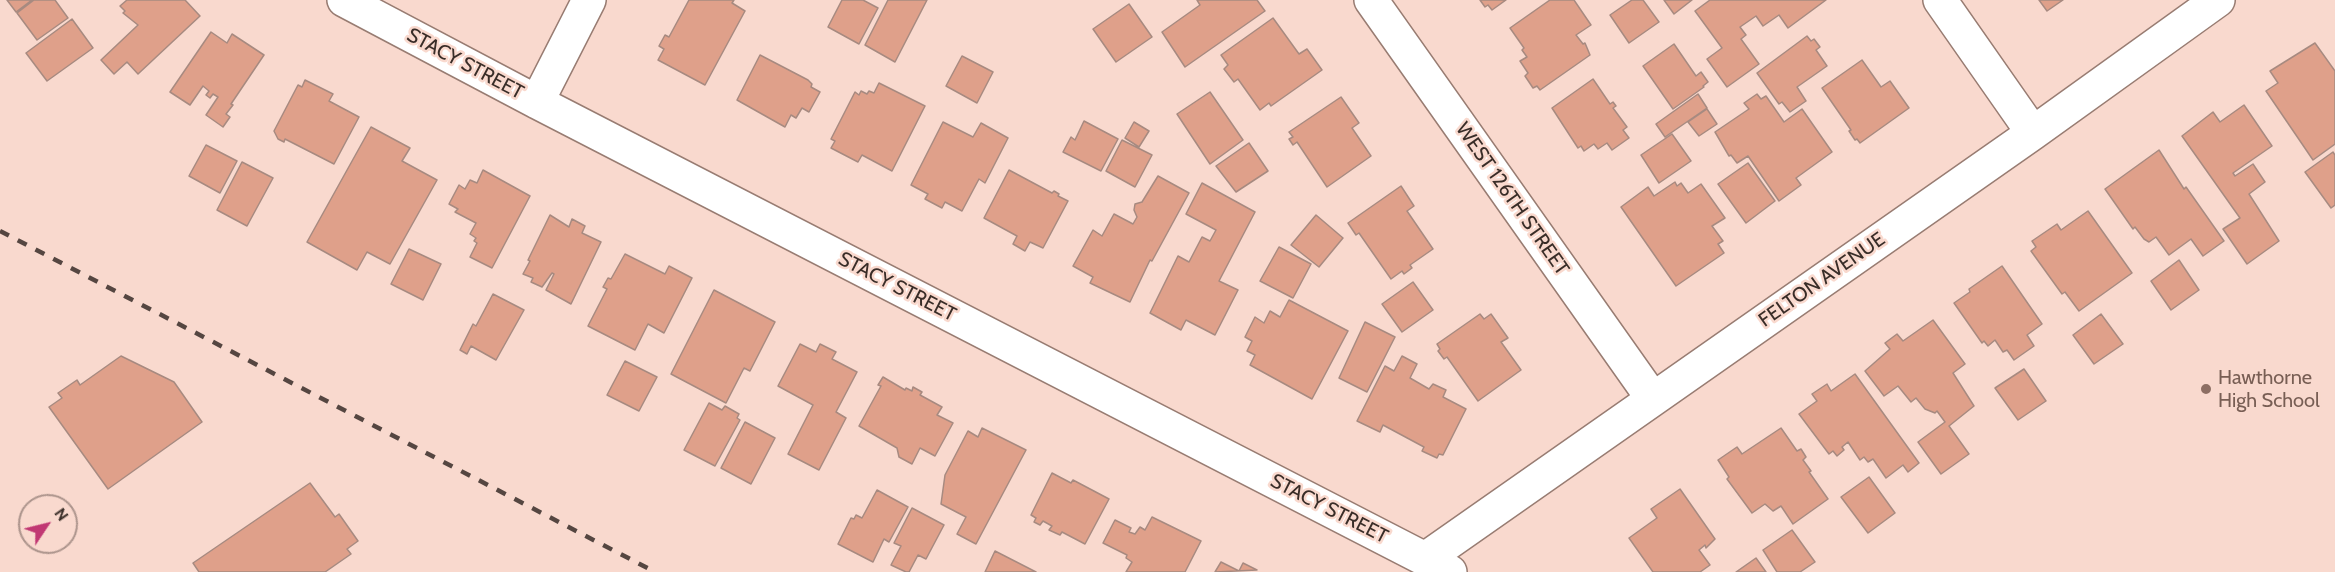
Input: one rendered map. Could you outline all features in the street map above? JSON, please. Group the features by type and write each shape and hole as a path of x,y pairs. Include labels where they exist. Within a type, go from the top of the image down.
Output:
{"street":[{"name":"STACY STREET","path":"344,0 537,102 1438,565"},
{"path":"537,102 589,0"},
{"name":"WEST 126TH STREET","path":"1371,0 1653,399"},
{"path":"1940,0 2033,133"},
{"name":"FELTON AVENUE","path":"1438,565 1653,399 2033,133 2218,0"}],"building":[{"path":"7,0 32,0 16,12"},
{"path":"34,0 55,0 68,18 37,40 17,13"},
{"path":"127,0 185,0 200,16 138,74 127,62 114,74 101,60 138,25 123,13 125,11 120,6"},
{"path":"689,0 734,0 732,3 745,11 705,85 658,60 664,49 659,46 665,35 669,37"},
{"path":"842,0 863,0 878,8 859,44 828,27"},
{"path":"888,0 927,0 895,62 865,45"},
{"path":"1197,0 1257,0 1265,11 1185,67 1162,32 1200,5"},
{"path":"1480,0 1506,0 1492,10 1488,5 1485,7"},
{"path":"1550,0 1574,0 1591,25 1576,35 1583,44 1585,43 1590,55 1540,90 1537,86 1533,88 1525,76 1528,73 1520,61 1527,57 1522,50 1524,48 1510,28"},
{"path":"1632,0 1643,0 1659,22 1629,43 1610,15"},
{"path":"1664,0 1692,0 1674,14"},
{"path":"1710,0 1826,0 1788,28 1779,15 1763,26 1756,16 1740,27 1746,35 1741,39 1759,64 1727,87 1707,59 1722,48 1695,11"},
{"path":"2039,0 2063,0 2047,11"},
{"path":"1129,4 1152,37 1116,62 1093,29"},
{"path":"1273,18 1299,54 1307,49 1322,70 1271,106 1269,103 1260,110 1238,79 1234,82 1224,69 1228,65 1221,55"},
{"path":"72,19 93,48 47,81 26,53"},
{"path":"211,32 227,43 232,34 264,55 231,104 233,105 226,114 230,117 223,127 206,115 218,97 213,94 210,98 206,95 209,91 203,86 190,105 170,92"},
{"path":"1807,36 1811,41 1814,39 1820,47 1816,50 1827,66 1797,87 1806,101 1790,112 1782,102 1779,104 1757,73"},
{"path":"2315,43 2335,71 2335,144 2313,160 2266,91 2278,83 2270,71"},
{"path":"1674,44 1696,76 1701,72 1708,82 1673,109 1643,66"},
{"path":"760,55 808,80 812,84 811,87 820,92 809,112 802,108 796,118 791,115 785,127 737,100"},
{"path":"962,56 993,72 977,103 946,86"},
{"path":"1862,60 1881,87 1890,81 1909,108 1860,143 1857,139 1855,140 1849,131 1851,130 1822,88"},
{"path":"1593,79 1610,104 1613,102 1616,106 1613,108 1627,127 1623,130 1629,138 1612,150 1607,143 1598,149 1594,144 1584,151 1581,146 1578,148 1552,108"},
{"path":"305,80 333,94 329,101 359,117 334,164 285,139 284,142 278,139 274,131 298,85 302,87"},
{"path":"879,83 925,106 892,171 862,155 858,162 831,148 835,141 831,139 855,92 859,95 861,91 867,94 869,91 874,93"},
{"path":"1210,92 1243,140 1210,164 1177,114"},
{"path":"1698,94 1707,108 1665,137 1656,124"},
{"path":"1757,94 1761,99 1766,96 1784,122 1802,109 1832,152 1796,178 1801,185 1779,201 1748,156 1737,163 1731,155 1729,156 1715,132 1749,109 1744,103"},
{"path":"1341,97 1359,123 1352,128 1371,156 1327,187 1297,142 1293,145 1289,139 1293,137 1289,132"},
{"path":"2244,105 2272,146 2233,173 2235,176 2253,164 2265,182 2249,194 2279,241 2247,264 2223,229 2240,218 2182,136 2213,112 2220,122"},
{"path":"1707,109 1717,124 1699,136 1688,122"},
{"path":"1084,121 1118,139 1101,171 1063,152 1071,137 1075,140"},
{"path":"943,122 973,137 981,123 1008,138 985,183 979,179 962,211 945,202 942,208 925,199 928,194 911,185"},
{"path":"1134,122 1149,131 1139,147 1125,138"},
{"path":"371,127 410,148 402,161 437,180 390,264 367,252 357,270 307,242"},
{"path":"1672,134 1691,161 1659,183 1641,155"},
{"path":"1122,140 1152,155 1135,187 1106,171"},
{"path":"1249,143 1268,171 1236,192 1216,166"},
{"path":"206,145 237,161 220,193 189,176"},
{"path":"2159,150 2184,189 2186,187 2224,241 2203,256 2191,239 2169,255 2156,237 2149,242 2144,239 2135,227 2133,229 2105,189"},
{"path":"2333,152 2335,155 2335,205 2331,208 2305,172"},
{"path":"242,162 273,178 247,226 217,210"},
{"path":"1748,163 1775,201 1746,223 1718,184"},
{"path":"483,170 530,196 492,268 470,257 477,243 474,241 476,238 470,234 476,223 455,212 458,209 449,204 459,185 465,189 470,180 477,183"},
{"path":"1009,170 1052,193 1054,191 1068,201 1043,248 1030,242 1025,251 1013,244 1017,236 984,218"},
{"path":"1158,176 1189,193 1152,261 1150,260 1130,302 1090,283 1093,277 1073,266 1093,230 1102,236 1114,214 1133,224 1137,217 1134,210 1135,204 1142,202"},
{"path":"1675,182 1677,186 1681,183 1688,193 1701,184 1725,218 1712,226 1723,241 1718,244 1724,253 1676,286 1621,207 1648,187 1654,196"},
{"path":"1202,183 1255,212 1219,281 1238,290 1215,335 1186,320 1181,330 1150,313 1178,256 1189,262 1202,237 1210,241 1216,230 1186,214"},
{"path":"1401,186 1414,206 1407,211 1433,249 1410,265 1412,268 1404,274 1402,271 1391,279 1359,233 1356,235 1348,223"},
{"path":"2088,211 2132,273 2079,311 2065,292 2062,294 2031,251 2036,247 2032,241 2057,224 2061,230"},
{"path":"550,215 569,227 572,219 585,226 582,233 601,242 571,304 546,290 554,274 552,273 542,287 531,282 533,278 523,274"},
{"path":"1316,215 1343,238 1319,267 1291,245"},
{"path":"1279,247 1311,264 1293,298 1260,281"},
{"path":"409,249 441,264 423,300 391,284"},
{"path":"625,254 665,274 669,266 692,278 664,333 648,324 635,350 588,326 607,289 603,287 608,278 611,279"},
{"path":"2179,260 2199,290 2171,310 2151,281"},
{"path":"2002,266 2042,324 2027,335 2034,346 2014,360 2007,350 2003,352 1995,340 1988,346 1984,341 1982,343 1954,303 1970,292 1969,289"},
{"path":"1413,282 1433,310 1402,332 1382,304"},
{"path":"714,290 775,322 750,371 744,368 726,403 671,374"},
{"path":"493,294 524,310 496,360 471,346 467,354 460,350 473,324 476,326"},
{"path":"1289,300 1348,331 1312,399 1250,365 1255,355 1247,351 1252,341 1245,337 1255,317 1264,323 1270,311 1280,317"},
{"path":"1480,314 1484,319 1491,314 1508,338 1501,342 1521,370 1478,401 1447,357 1444,359 1438,351 1440,349 1437,344"},
{"path":"2101,314 2123,344 2094,364 2073,335"},
{"path":"1933,320 1965,364 1953,373 1974,406 1949,426 1969,454 1941,474 1918,442 1945,422 1937,411 1935,413 1925,409 1916,398 1911,402 1898,386 1884,396 1865,371 1890,349 1885,343 1897,334 1903,341"},
{"path":"1365,322 1395,337 1367,392 1339,378"},
{"path":"800,344 816,352 820,344 836,352 832,359 857,372 836,412 846,418 819,470 788,454 813,405 778,386"},
{"path":"121,356 174,382 202,422 108,489 49,407 62,398 58,393 77,380 80,385"},
{"path":"1402,356 1417,364 1410,378 1429,389 1433,384 1446,390 1443,397 1466,409 1443,455 1439,454 1437,458 1422,451 1424,447 1383,425 1380,432 1357,421 1385,366 1394,371"},
{"path":"625,361 657,377 639,411 607,395"},
{"path":"2024,369 2046,401 2018,420 1995,388"},
{"path":"1855,374 1919,463 1908,472 1903,465 1886,478 1873,459 1868,462 1864,457 1860,460 1848,442 1837,456 1833,451 1829,454 1799,414 1817,401 1812,394 1827,384 1831,391"},
{"path":"883,377 905,390 906,388 912,391 913,387 922,392 920,395 942,407 937,415 953,423 935,456 920,448 912,464 899,457 897,448 859,426 881,386 878,385"},
{"path":"709,403 722,410 725,406 739,414 737,418 740,420 715,466 684,450"},
{"path":"745,422 775,438 751,484 721,468"},
{"path":"982,428 1026,450 976,544 957,534 966,517 941,504 945,475 968,431 978,437"},
{"path":"1781,428 1797,451 1801,449 1806,457 1803,460 1811,471 1809,472 1828,499 1793,524 1781,506 1773,511 1765,504 1752,513 1727,479 1729,477 1718,460 1737,447 1742,454"},
{"path":"1052,473 1071,483 1073,480 1109,499 1085,544 1062,532 1060,535 1049,530 1052,526 1043,521 1040,525 1034,522 1036,518 1031,515"},
{"path":"1869,477 1895,513 1868,533 1841,497"},
{"path":"310,483 335,517 339,514 358,541 347,549 351,554 325,572 199,572 193,563"},
{"path":"1680,489 1715,539 1706,548 1705,545 1699,550 1710,565 1700,572 1653,572 1629,538 1657,518 1651,509"},
{"path":"877,490 908,507 889,542 884,539 873,562 838,544 851,518 854,519 856,515 862,518"},
{"path":"912,508 944,525 926,559 918,555 909,572 906,572 891,565 901,546 894,543"},
{"path":"1152,517 1201,541 1185,572 1126,572 1132,562 1126,558 1127,555 1103,543 1115,520 1131,528 1129,532 1135,534 1140,527 1145,530"},
{"path":"1792,530 1815,562 1800,572 1777,572 1763,550"},
{"path":"995,551 1036,572 985,572"},
{"path":"1756,558 1766,572 1736,572"},
{"path":"1221,562 1239,571 1215,572"},
{"path":"1243,563 1257,570 1239,571"}],"railway":[{"path":"0,231 655,572"}],"place":[{"name":"Hawthorne High School","path":"2206,389"}]}
